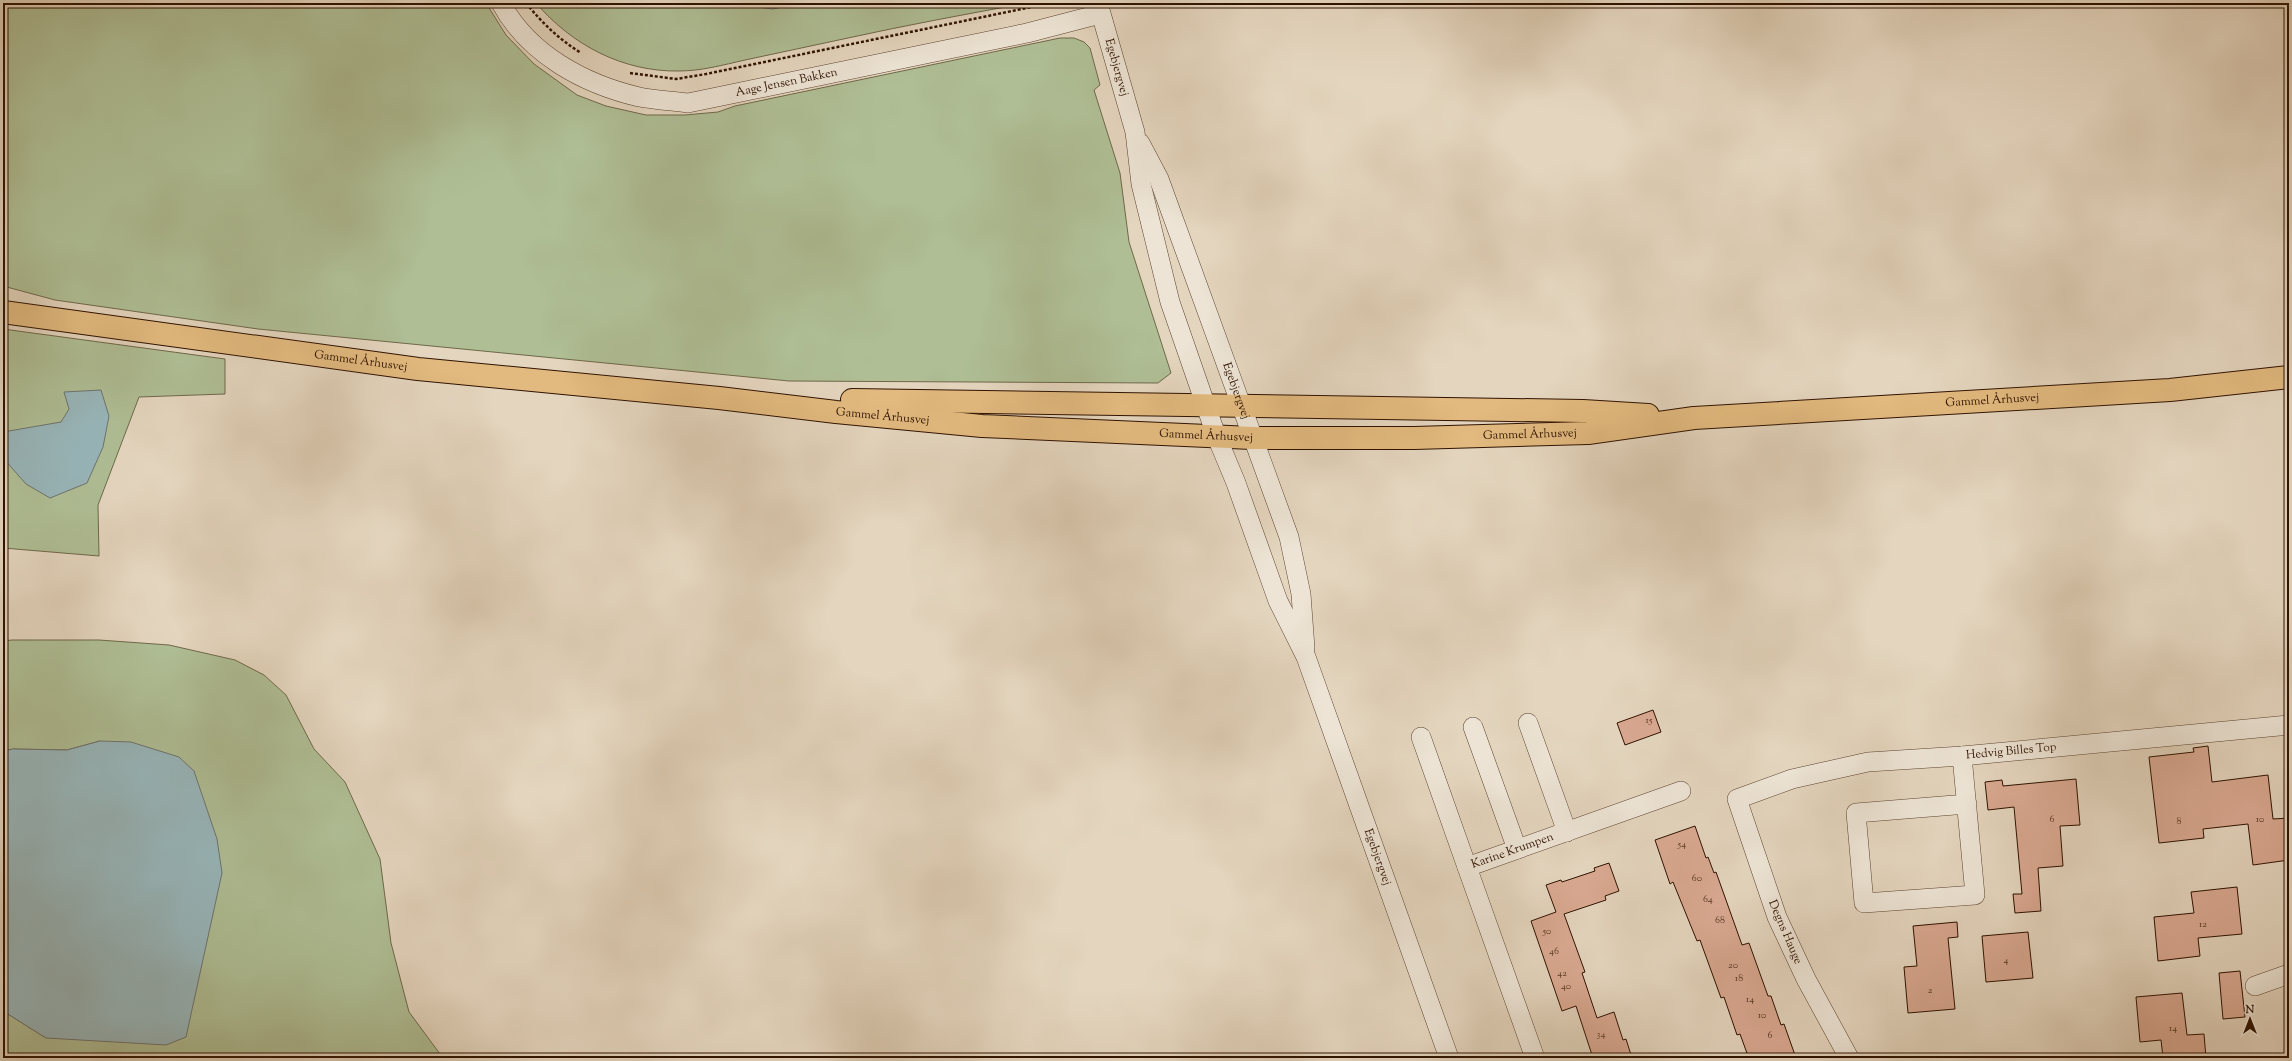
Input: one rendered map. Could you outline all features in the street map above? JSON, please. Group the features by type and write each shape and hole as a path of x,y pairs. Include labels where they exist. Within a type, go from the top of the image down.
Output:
{"main road":[{"name":"Gammel Århusvej","path":"3,312 418,369 719,398 982,426 1216,435 1252,438 1414,438 1588,433 1694,418 2170,390 2289,377"},
{"name":"Gammel Århusvej","path":"719,398 1206,407 1583,411 1694,418"}],"street":[{"name":"Aage Jensen Bakken","path":"501,3 507,14 530,40 561,66 597,84 611,89 640,97 688,103 1027,33 1099,8"},
{"name":"Egebjergvej","path":"1099,8 1135,132 1141,184 1170,302 1216,435 1236,483 1278,601 1306,657 1448,1058"},
{"name":"Egebjergvej","path":"1135,132 1159,179 1289,537 1301,594 1306,657"},
{"path":"1528,723 1567,832"},
{"name":"Hedvig Billes Top","path":"1738,799 1792,779 1868,762 1962,756 2289,725"},
{"path":"1473,727 1517,849"},
{"path":"1421,737 1467,867"},
{"path":"1962,756 1967,804 1975,895 1864,903 1856,813 1967,804"},
{"name":"Karine Krumpen","path":"1535,1058 1467,867 1681,791"},
{"name":"Degns Hauge","path":"1738,799 1777,917 1806,979 1849,1058"},
{"path":"2255,986 2289,974"}],"path":[{"path":"526,3 542,23 562,41 585,55"},
{"path":"627,72 676,79 1051,3"},
{"path":"2277,1058 2289,1051"}],"green space":[{"path":"3,3 486,3 506,35 534,64 577,95 606,106 646,115 685,115 718,112 735,106 1060,38 1074,38 1084,42 1090,48 1100,85 1094,90 1120,173 1129,242 1171,373 1158,383 789,381 258,329 55,300 3,286"},
{"path":"536,3 754,3 757,7 783,7 785,3 1027,3 960,15 712,67 679,71 638,67 600,53 582,43 566,31 550,18"},
{"path":"3,329 225,359 225,394 139,397 98,505 99,556 3,548"},
{"path":"99,640 169,645 235,660 264,675 286,695 314,749 345,782 380,859 391,943 409,1012 443,1058 3,1058 3,1011 46,1038 100,741 67,750 13,749 3,751 3,641"}],"water":[{"path":"754,3 785,3 783,7 773,9 757,7"},
{"path":"101,390 109,416 103,447 87,483 50,498 26,484 3,458 3,432 61,422 69,409 64,392"},
{"path":"100,741 131,742 179,757 194,771 217,839 222,873 186,1037 166,1045 46,1038 3,1011 3,751 13,749 67,750"}],"building":[{"path":"1653,710 1661,732 1625,745 1617,723"},
{"path":"2208,746 2212,782 2268,775 2273,819 2289,818 2289,860 2253,865 2248,824 2203,829 2204,838 2159,843 2149,757 2194,752 2193,748"},
{"path":"2076,779 2080,825 2060,826 2063,866 2038,868 2041,911 2015,913 2013,894 2022,894 2014,807 1988,810 1985,782 2002,780 2003,786"},
{"path":"1695,826 1706,858 1708,857 1714,873 1716,872 1742,945 1749,943 1768,996 1771,996 1781,1025 1784,1024 1796,1058 1752,1058 1751,1055 1748,1056 1740,1034 1737,1035 1724,997 1721,998 1700,940 1697,941 1673,882 1670,884 1655,840"},
{"path":"1609,863 1619,891 1605,896 1606,900 1564,914 1585,972 1582,973 1597,1018 1614,1012 1623,1040 1626,1039 1632,1058 1593,1058 1576,1006 1562,1011 1531,921 1556,912 1546,885 1561,880 1562,882 1595,871 1594,868"},
{"path":"2237,887 2242,934 2198,938 2200,956 2158,961 2154,917 2194,913 2191,892"},
{"path":"1957,922 1958,937 1948,938 1955,1009 1908,1013 1904,967 1917,966 1913,926"},
{"path":"2028,932 2033,978 1986,982 1982,936"},
{"path":"2240,971 2245,1017 2223,1019 2219,973"},
{"path":"2182,993 2187,1035 2204,1034 2206,1058 2163,1058 2161,1040 2140,1042 2136,997"}]}
